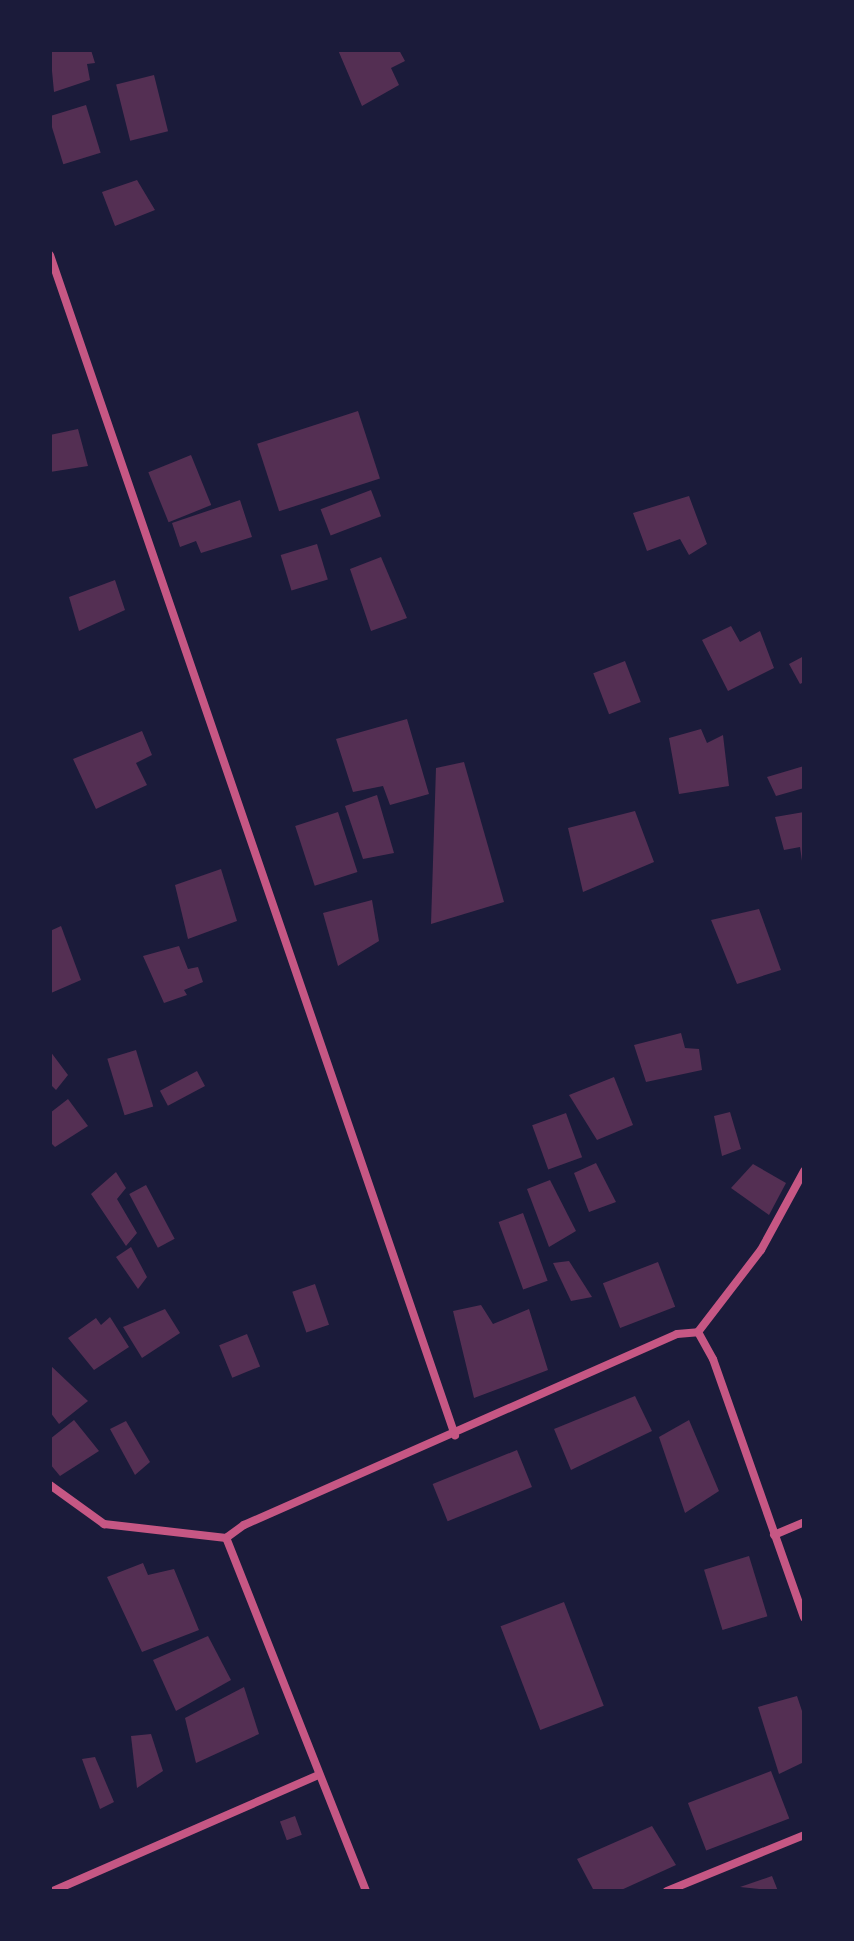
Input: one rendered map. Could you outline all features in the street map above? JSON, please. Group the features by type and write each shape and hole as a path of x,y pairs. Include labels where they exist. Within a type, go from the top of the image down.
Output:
{"street":[{"path":"50,255 455,1435"},
{"path":"50,1485 104,1524 226,1538 244,1525 455,1435 677,1334 698,1332 761,1250 804,1171"},
{"path":"698,1332 713,1359 804,1617"},
{"path":"774,1535 804,1522"},
{"path":"226,1538 366,1891"},
{"path":"53,1891 319,1775"},
{"path":"667,1891 804,1835"}],"building":[{"path":"50,50 91,50 95,63 87,64 90,80 54,92"},
{"path":"338,50 399,50 405,61 391,68 399,85 362,106"},
{"path":"154,75 168,131 130,141 116,84"},
{"path":"86,105 101,153 63,164 50,116"},
{"path":"137,180 155,210 115,226 102,192"},
{"path":"358,411 380,479 279,511 257,444"},
{"path":"78,429 88,466 50,472 50,435"},
{"path":"191,455 211,505 169,522 148,472"},
{"path":"371,490 381,516 331,535 321,509"},
{"path":"689,496 707,544 689,555 680,539 647,551 633,513"},
{"path":"240,500 252,537 201,553 196,541 180,547 172,523"},
{"path":"317,544 328,579 291,590 281,555"},
{"path":"381,557 407,618 371,631 350,569"},
{"path":"115,580 125,610 79,631 69,597"},
{"path":"731,626 740,642 760,631 774,668 728,691 702,640"},
{"path":"804,656 804,682 800,684 789,664"},
{"path":"625,661 641,702 609,714 593,673"},
{"path":"407,719 429,794 390,805 383,786 353,792 336,739"},
{"path":"701,729 707,743 723,735 729,786 679,794 669,738"},
{"path":"142,731 152,755 136,763 147,785 96,809 73,759"},
{"path":"464,762 504,902 431,924 436,768"},
{"path":"804,766 804,788 776,796 767,777"},
{"path":"377,795 394,853 363,859 345,806"},
{"path":"635,811 654,862 583,892 568,828"},
{"path":"338,812 357,872 315,886 295,826"},
{"path":"804,812 802,861 800,847 784,850 775,817"},
{"path":"221,869 237,921 188,939 175,885"},
{"path":"372,900 379,941 338,966 323,913"},
{"path":"759,909 781,970 737,984 711,920"},
{"path":"61,926 81,980 51,993 50,931"},
{"path":"179,946 188,969 198,967 203,982 184,990 187,995 164,1003 143,956"},
{"path":"681,1033 685,1048 699,1049 702,1070 646,1082 634,1045"},
{"path":"136,1050 153,1106 125,1115 107,1059"},
{"path":"50,1051 68,1075 56,1090 50,1084"},
{"path":"197,1071 205,1086 168,1106 160,1091"},
{"path":"614,1077 633,1125 597,1140 569,1095"},
{"path":"68,1099 88,1126 55,1147 50,1142 50,1113"},
{"path":"730,1112 741,1149 722,1156 714,1116"},
{"path":"566,1113 582,1157 548,1169 532,1125"},
{"path":"596,1163 616,1202 589,1212 574,1173"},
{"path":"753,1164 786,1183 769,1215 731,1188"},
{"path":"116,1172 126,1188 117,1199 137,1233 126,1246 91,1194"},
{"path":"550,1180 576,1231 549,1247 527,1189"},
{"path":"146,1185 175,1239 158,1248 129,1194"},
{"path":"523,1213 548,1281 523,1290 499,1222"},
{"path":"131,1247 147,1277 138,1289 116,1257"},
{"path":"569,1261 592,1297 571,1301 553,1263"},
{"path":"658,1262 675,1307 620,1328 603,1283"},
{"path":"315,1284 329,1325 306,1332 292,1292"},
{"path":"481,1305 493,1324 529,1309 548,1370 474,1398 453,1311"},
{"path":"165,1309 180,1333 142,1358 123,1327"},
{"path":"110,1317 129,1347 94,1370 68,1338 96,1318 101,1325"},
{"path":"247,1334 260,1366 232,1378 219,1345"},
{"path":"50,1365 88,1401 59,1424 50,1412"},
{"path":"635,1396 652,1431 571,1470 554,1429"},
{"path":"74,1420 99,1451 60,1476 50,1464 50,1439"},
{"path":"689,1420 719,1491 685,1513 659,1437"},
{"path":"126,1421 150,1462 135,1475 110,1429"},
{"path":"517,1450 532,1487 448,1521 433,1484"},
{"path":"749,1556 767,1616 722,1630 704,1570"},
{"path":"143,1563 148,1575 174,1569 199,1630 142,1652 107,1577"},
{"path":"564,1602 604,1706 540,1730 501,1626"},
{"path":"208,1636 231,1680 176,1711 153,1660"},
{"path":"244,1687 259,1734 196,1763 185,1718"},
{"path":"797,1696 804,1717 804,1762 779,1774 758,1707"},
{"path":"151,1734 163,1771 137,1788 131,1736"},
{"path":"95,1757 114,1802 100,1809 82,1759"},
{"path":"771,1771 789,1819 706,1851 688,1803"},
{"path":"295,1816 302,1835 287,1840 280,1821"},
{"path":"652,1826 676,1865 619,1891 594,1891 577,1859"},
{"path":"772,1876 778,1891 740,1887"}]}
